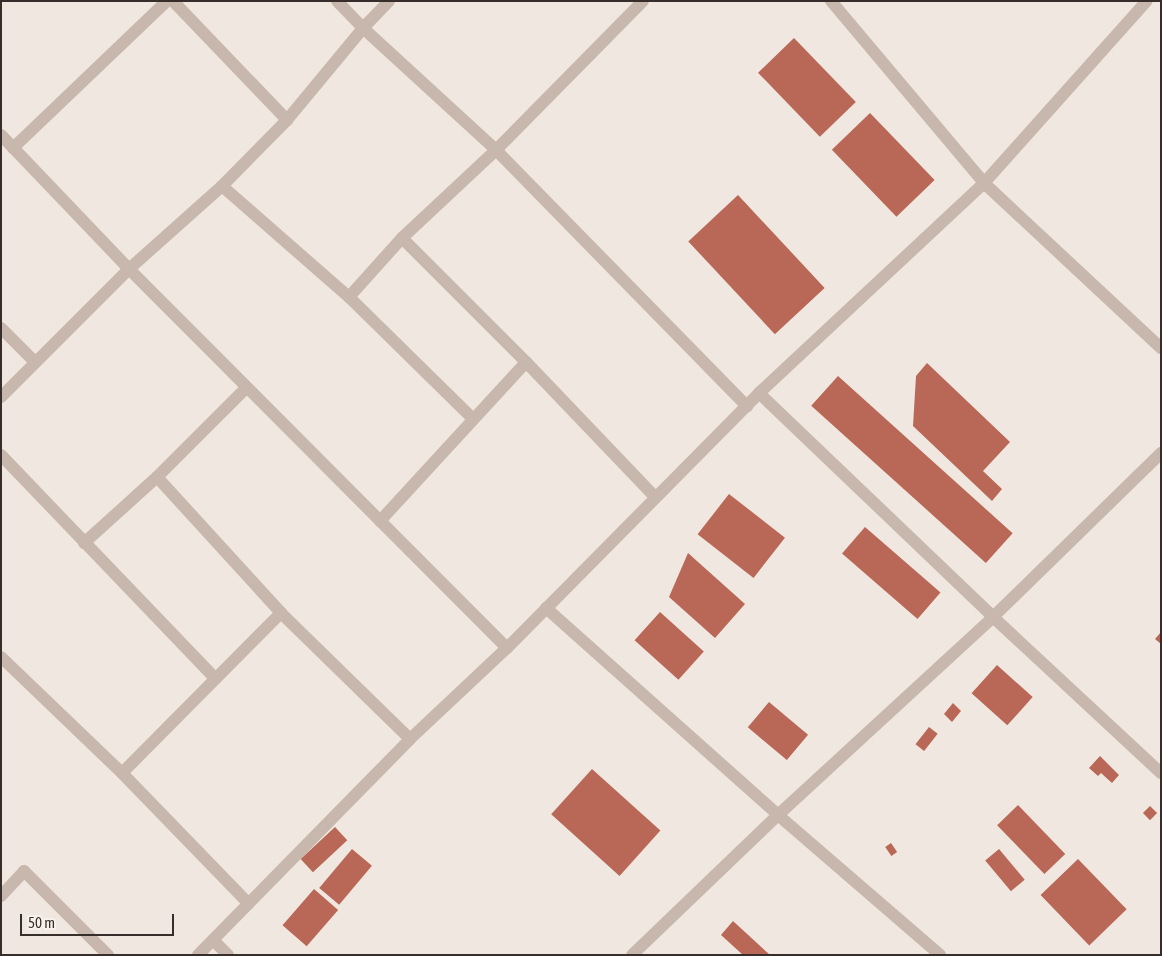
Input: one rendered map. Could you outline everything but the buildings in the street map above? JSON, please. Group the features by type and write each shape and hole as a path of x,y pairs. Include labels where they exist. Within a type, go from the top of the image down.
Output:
{"street":[{"path":"13,148 167,1"},
{"path":"173,1 287,120"},
{"path":"337,1 363,28 496,150 747,406"},
{"path":"1,397 129,269 222,186 287,120 363,28 388,1"},
{"path":"349,296 402,238 496,150 643,1"},
{"path":"831,1 984,182 1161,348"},
{"path":"198,955 410,739 507,648 655,496 759,393 984,182 1147,1"},
{"path":"1,135 246,388 507,648"},
{"path":"222,186 349,296 472,418"},
{"path":"402,238 526,362 655,496"},
{"path":"1,328 35,362"},
{"path":"380,521 472,418 526,362"},
{"path":"84,543 157,477 246,388"},
{"path":"759,393 993,617 1161,773"},
{"path":"632,955 778,815 993,617 1161,453"},
{"path":"1,455 216,679"},
{"path":"157,477 281,613 410,739"},
{"path":"546,608 778,815 940,955"},
{"path":"122,773 281,613"},
{"path":"1,657 122,773 250,904"},
{"path":"1,896 24,870 108,955"},
{"path":"213,940 228,955"}]}
